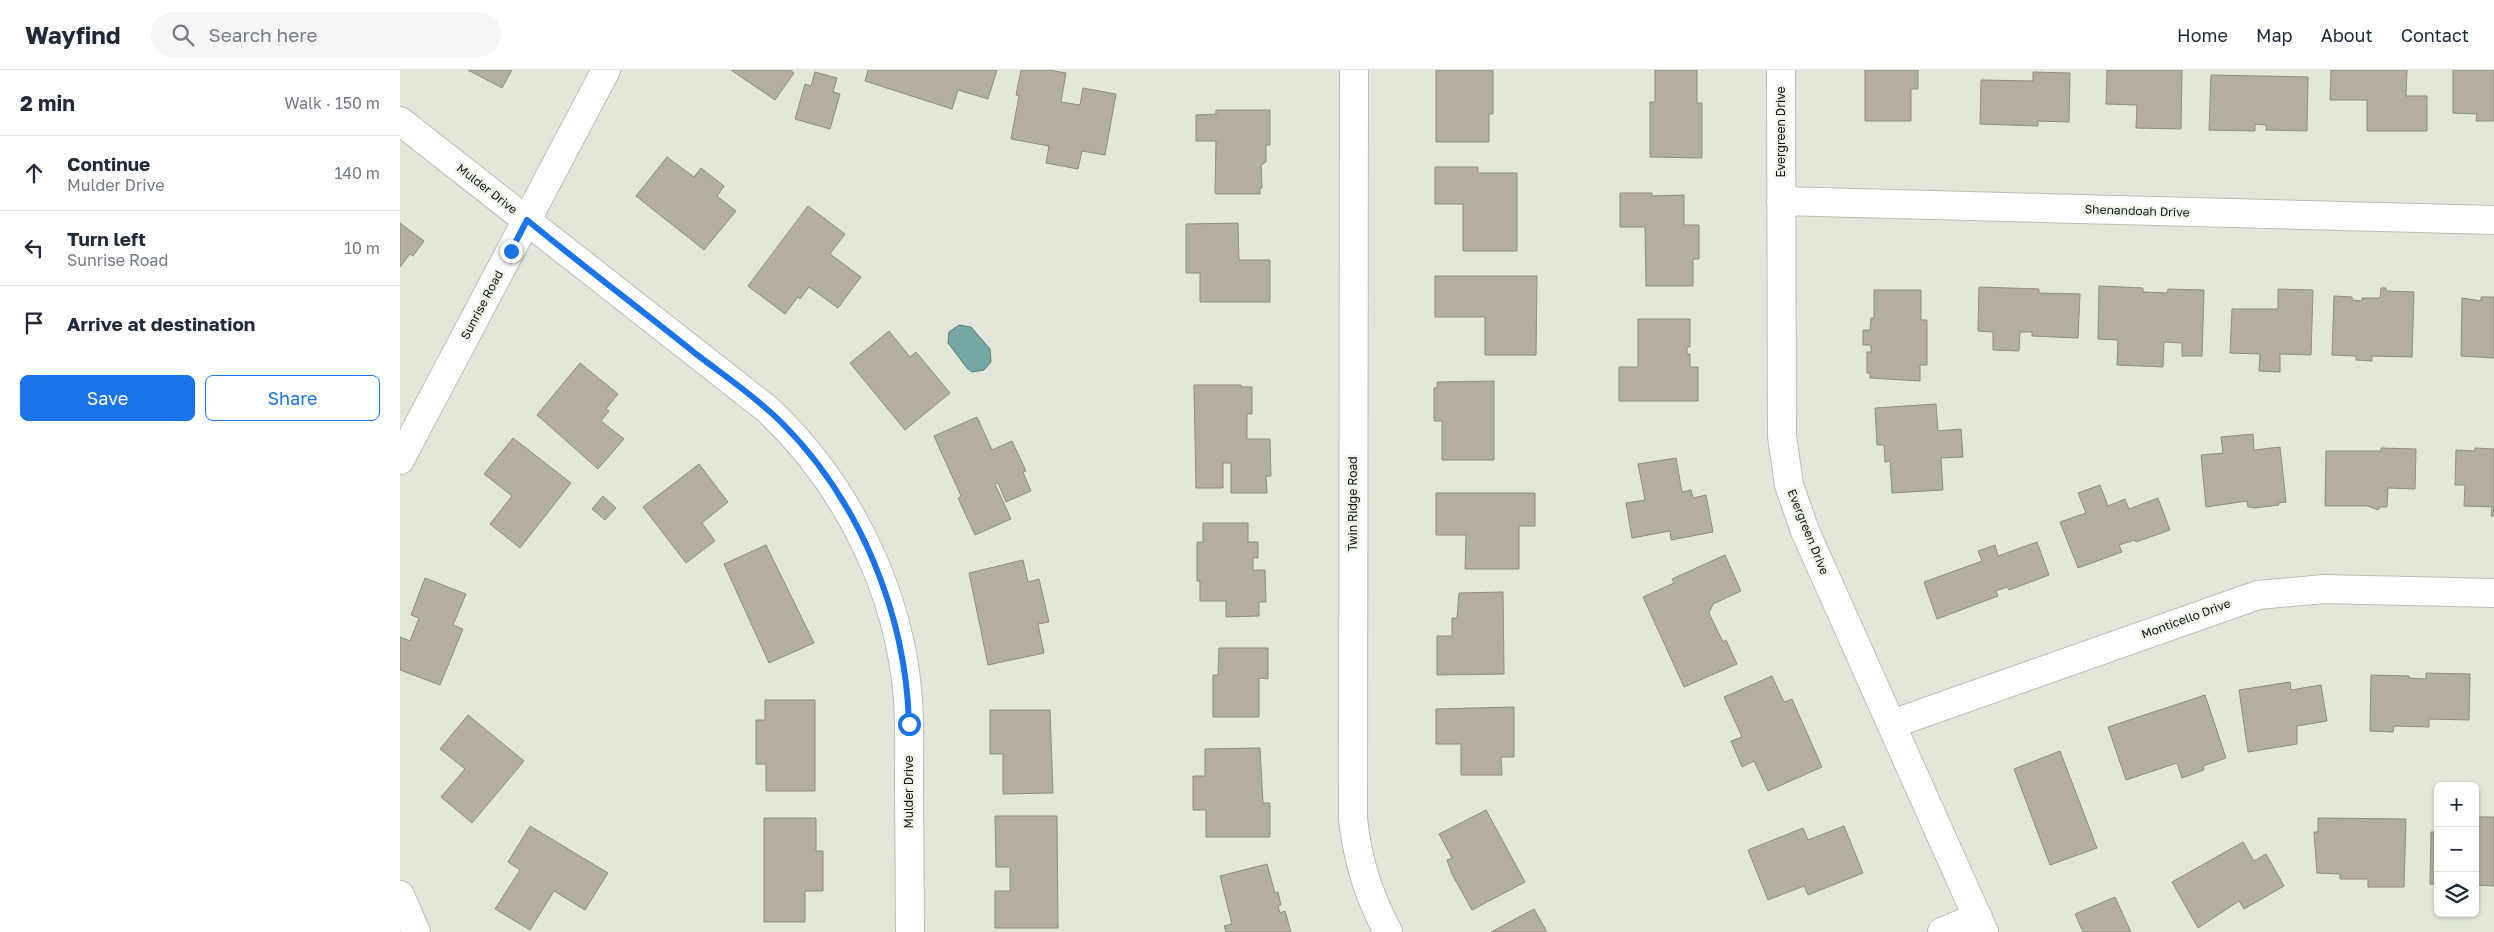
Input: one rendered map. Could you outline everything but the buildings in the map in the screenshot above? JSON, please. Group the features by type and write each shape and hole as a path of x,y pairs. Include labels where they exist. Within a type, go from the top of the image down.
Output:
{"street":[{"name":"Sunrise Road","path":"400,460 606,70"},
{"name":"Twin Ridge Road","path":"1354,70 1353,810 1359,863 1374,906 1388,932"},
{"name":"Evergreen Drive","path":"1781,70 1782,436 1787,477 1805,531 1981,925"},
{"name":"Mulder Drive","path":"400,121 777,418 816,462 858,530 894,618 906,683 909,724 910,932"},
{"name":"Shenandoah Drive","path":"1781,201 2494,220"},
{"name":"Monticello Drive","path":"1892,724 2258,595 2324,589 2494,593"},
{"path":"400,896 416,932"},
{"path":"1942,932 1981,925"}],"water":[{"path":"959,325 971,327 990,349 991,362 984,370 972,372 948,343 949,332"}],"route":[{"path":"511,251 527,220 767,409 782,423 816,462 830,481 858,530 885,592 894,618 900,646 908,700 909,724"}]}
